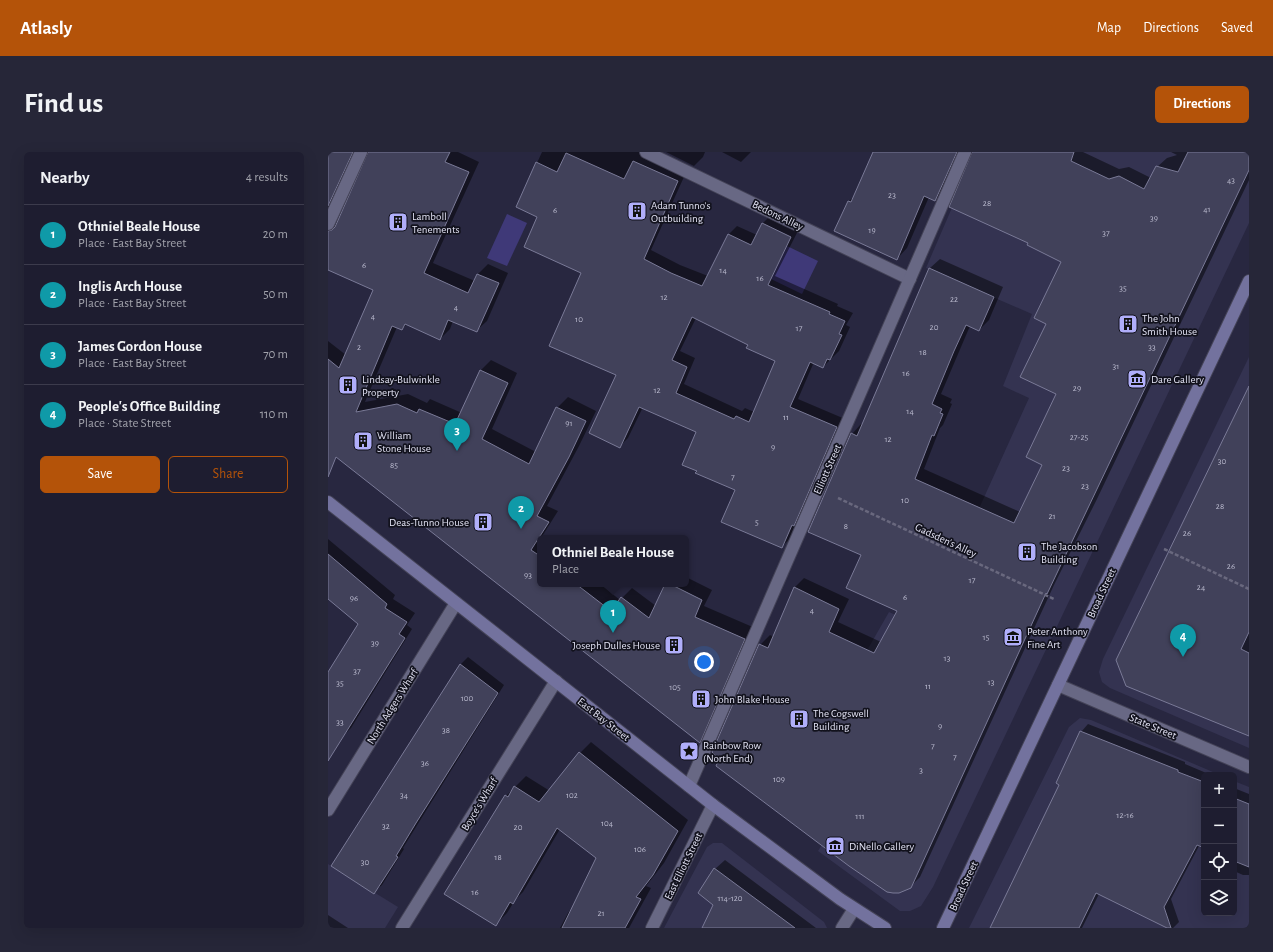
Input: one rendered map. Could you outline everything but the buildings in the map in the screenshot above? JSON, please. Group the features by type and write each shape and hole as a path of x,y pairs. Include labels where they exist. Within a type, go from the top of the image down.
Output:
{"street":[{"path":"328,224 361,152"},
{"name":"Bedons Alley","path":"646,152 910,279"},
{"name":"Elliott Street","path":"689,786 965,152"},
{"name":"Broad Street","path":"943,928 1249,281"},
{"name":"East Bay Street","path":"328,502 713,805 854,909 885,928"},
{"name":"North Adgers Wharf","path":"328,810 456,603"},
{"name":"Boyce's Wharf","path":"402,928 556,681"},
{"name":"State Street","path":"1058,685 1249,767"},
{"name":"East Elliott Street","path":"652,928 713,805"},
{"path":"842,928 854,909"}],"path":[{"name":"Gadsden's Alley","path":"838,498 1054,599"},
{"path":"1164,549 1249,589"}],"shaded area":[{"path":"976,152 1249,152 1249,223 933,887 921,906 910,911 900,911 818,851 892,736 837,703 889,612 942,636 958,555 1029,398 1003,386 1032,314 926,268"},
{"path":"507,214 527,223 507,266 487,258"},
{"path":"787,246 818,261 802,294 771,279"},
{"path":"1249,357 1249,748 1110,688 1102,682 1099,672 1103,659"},
{"path":"1080,718 1091,720 1213,772 1201,772 1201,916 1237,916 1237,782 1249,787 1249,928 969,928 1069,727"},
{"path":"713,843 722,843 824,922 827,928 664,928 707,847"},
{"path":"328,864 398,907 385,928 328,928"}],"place":[{"name":"Adam Tunno's Outbuilding","path":"637,211"},
{"name":"Lamboll Tenements","path":"398,222"},
{"name":"The John Smith House","path":"1128,324"},
{"name":"Dare Gallery","path":"1137,379"},
{"name":"Lindsay-Bulwinkle Property","path":"348,385"},
{"name":"William Stone House","path":"363,441"},
{"name":"James Gordon House","path":"457,451"},
{"name":"Deas-Tunno House","path":"483,522"},
{"name":"Inglis Arch House","path":"521,529"},
{"name":"The Jacobson Building","path":"1027,552"},
{"name":"Othniel Beale House","path":"613,633"},
{"name":"Peter Anthony Fine Art","path":"1013,637"},
{"name":"Joseph Dulles House","path":"674,645"},
{"name":"People's Office Building","path":"1183,657"},
{"name":"John Blake House","path":"701,699"},
{"name":"The Cogswell Building","path":"799,719"},
{"name":"Rainbow Row (North End)","path":"689,751"},
{"name":"DiNello Gallery","path":"835,846"}]}
